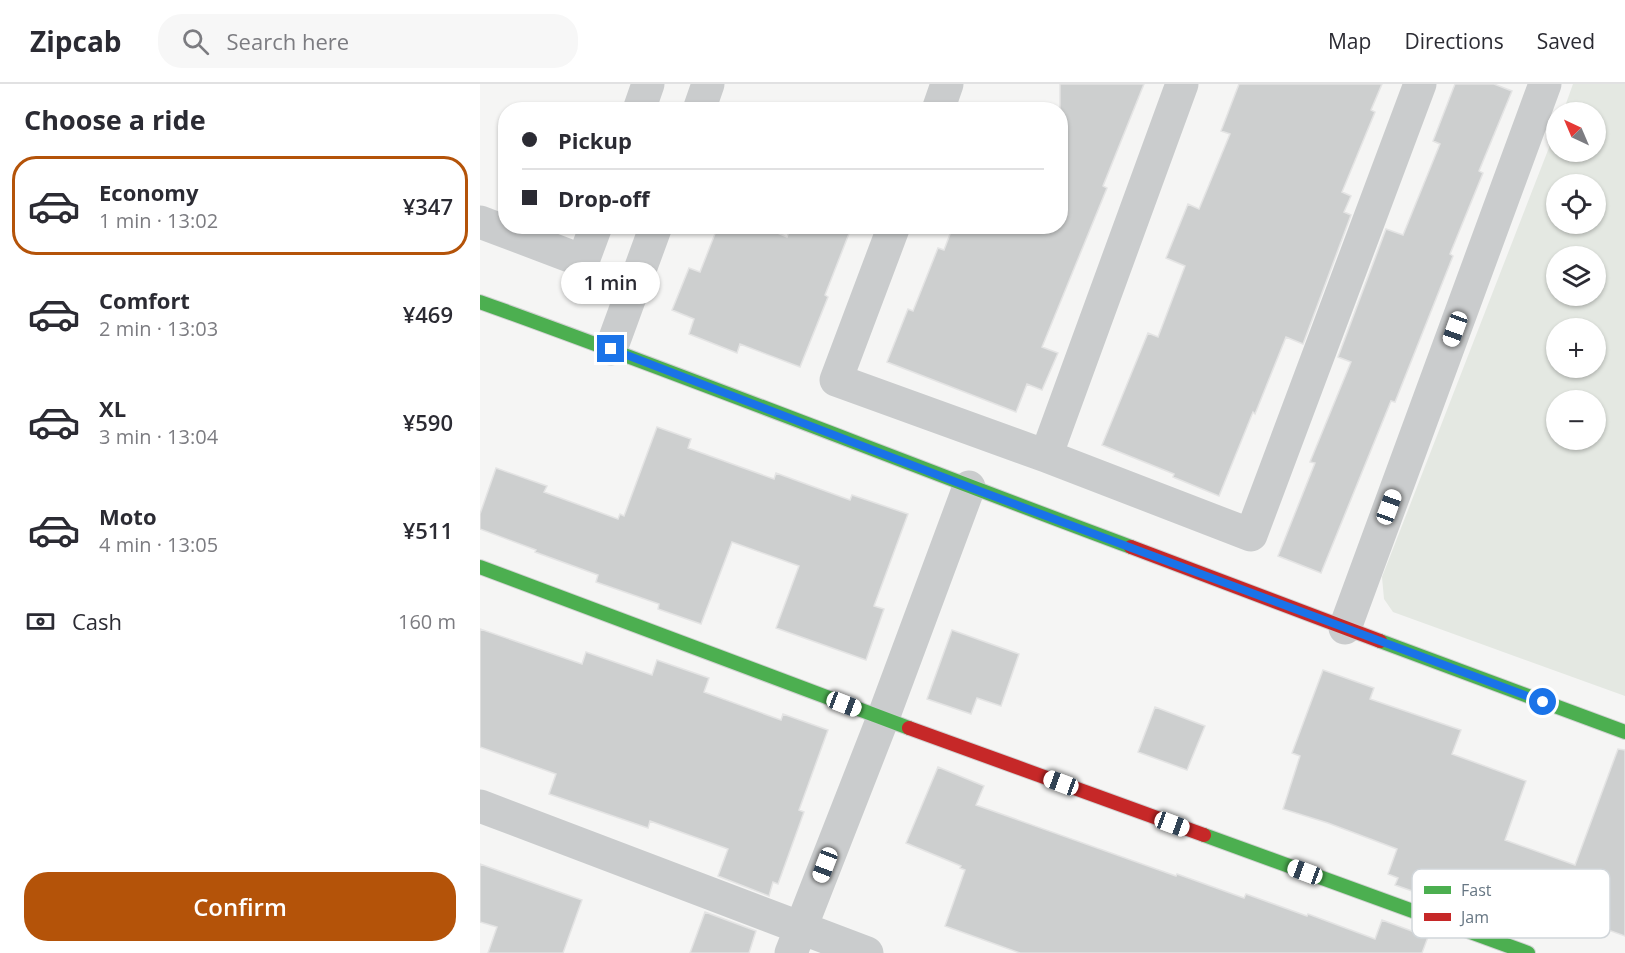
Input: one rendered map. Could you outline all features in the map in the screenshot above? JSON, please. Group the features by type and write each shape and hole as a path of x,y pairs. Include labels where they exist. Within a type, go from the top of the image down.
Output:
{"street":[{"path":"642,102 648,84"},
{"path":"702,102 708,84"},
{"path":"941,102 948,84"},
{"path":"1046,456 1182,84"},
{"path":"891,234 836,380 1046,456 1251,535 1420,84"},
{"path":"1344,628 1545,84"},
{"path":"480,222 498,229"},
{"path":"512,234 583,261 593,234"},
{"path":"611,349 653,234"},
{"path":"480,302 611,349 969,487 1625,732"},
{"path":"796,940 883,718 969,487"},
{"path":"480,567 883,718 1412,911"},
{"path":"480,806 796,940 867,953"},
{"path":"1487,938 1528,953"}],"shaded area":[{"path":"1573,84 1625,84 1625,696 1393,612 1384,599 1382,577 1546,155 1546,162 1606,162 1606,102 1567,102"}],"building":[{"path":"1060,84 1144,84 1103,186 1107,188 1042,347 1058,353 1042,390 1027,384 1016,412 887,362 908,309 913,311 938,248 944,250 950,234 1068,234 1068,102 1060,102"},
{"path":"1239,84 1382,84 1371,110 1375,112 1342,192 1351,196 1344,212 1351,215 1303,344 1286,337 1219,496 1173,477 1174,474 1102,445 1148,333 1158,337 1185,266 1166,258 1188,204 1199,209 1230,134 1221,131"},
{"path":"1455,84 1494,84 1512,91 1479,171 1483,173 1450,254 1453,256 1395,402 1391,401 1321,573 1278,556 1315,463 1310,462 1351,362 1338,357 1386,229 1403,235 1440,144 1433,141"},
{"path":"715,234 780,234 787,237 788,234 849,234 825,295 828,297 800,367 740,344 737,353 689,334 694,319 672,310 689,268 700,272"},
{"path":"657,427 691,439 688,448 774,479 776,473 850,500 852,495 908,514 874,606 884,609 866,660 776,628 799,566 732,542 701,624 658,609 659,604 596,582 598,575 480,529 480,514 496,468 547,486 544,492 618,519 620,514 624,516"},
{"path":"480,629 582,664 586,652 652,675 657,660 709,678 704,692 781,720 783,714 828,730 799,810 804,812 778,884 773,882 769,896 718,876 728,849 650,821 648,828 549,794 556,774 480,747"},
{"path":"952,630 1019,654 1001,706 977,698 971,714 927,699"},
{"path":"1323,670 1374,688 1370,699 1461,730 1452,754 1526,781 1505,840 1575,865 1618,749 1625,750 1625,936 1610,931 1610,869 1412,869 1412,891 1395,885 1398,878 1388,874 1397,849 1283,809 1300,756 1292,753"},
{"path":"1155,707 1205,726 1187,770 1138,752"},
{"path":"938,767 984,786 976,805 1176,876 1177,874 1244,898 1246,894 1375,939 1382,920 1412,931 1412,938 1428,938 1422,953 1020,953 945,926 965,870 960,868 961,866 906,843"},
{"path":"480,864 582,900 563,953 488,953 497,927 480,922"},
{"path":"705,912 756,931 749,953 690,953"}],"traffic: fast":[{"path":"480,302 1131,547"},
{"path":"480,567 909,728"},
{"path":"1380,641 1625,732"},
{"path":"1204,835 1412,911"},
{"path":"1487,938 1528,953"}],"traffic: jam":[{"path":"1131,547 1380,641"},
{"path":"909,728 1204,835"}],"route":[{"path":"611,349 969,487 1543,702"}]}
